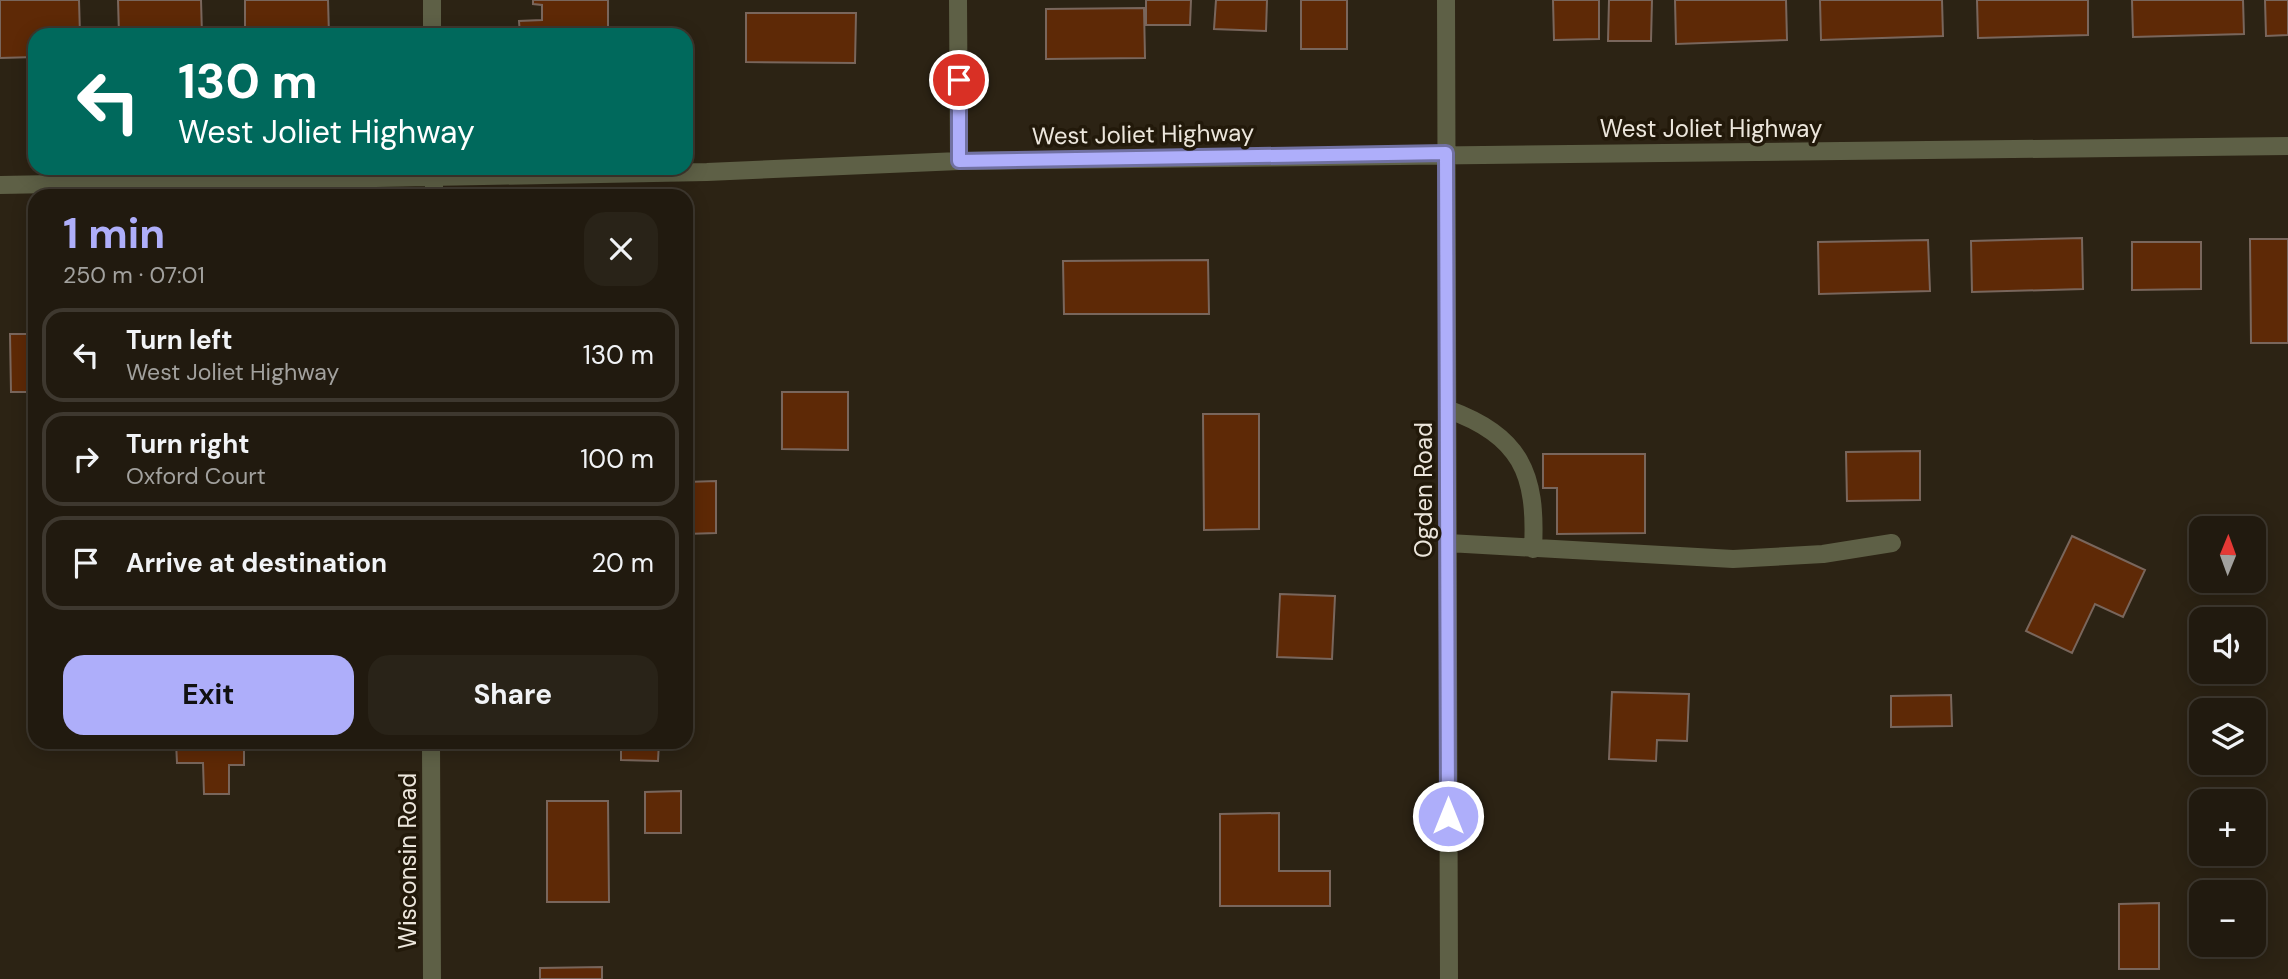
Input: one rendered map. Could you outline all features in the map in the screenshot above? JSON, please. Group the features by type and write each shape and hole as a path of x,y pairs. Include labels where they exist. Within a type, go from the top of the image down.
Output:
{"street":[{"path":"432,0 432,28"},
{"path":"958,0 959,161"},
{"name":"Ogden Road","path":"1447,0 1449,979"},
{"name":"West Joliet Highway","path":"693,172 959,161 1446,153 2288,146"},
{"name":"West Joliet Highway","path":"0,185 334,175"},
{"path":"1447,409 1478,420 1512,446 1526,478 1535,512 1533,549"},
{"path":"1448,543 1733,559 1823,554 1892,543"},
{"name":"Wisconsin Road","path":"431,749 432,979"}],"building":[{"path":"0,0 79,0 80,28 28,28 28,57 0,58"},
{"path":"118,0 201,0 202,28 119,28"},
{"path":"245,0 328,0 329,28 245,28"},
{"path":"533,0 608,0 608,28 520,28 519,21 542,20 542,5 533,4"},
{"path":"1146,0 1191,0 1190,25 1146,25"},
{"path":"1216,0 1267,0 1266,31 1214,29"},
{"path":"1301,0 1347,0 1347,49 1301,49"},
{"path":"1553,0 1599,0 1599,39 1554,40"},
{"path":"1609,0 1652,0 1651,41 1608,41"},
{"path":"1675,0 1786,0 1787,40 1676,44"},
{"path":"1820,0 1942,0 1943,36 1821,40"},
{"path":"1977,0 2088,0 2088,35 1978,38"},
{"path":"2132,0 2243,0 2244,34 2133,37"},
{"path":"2265,0 2288,0 2288,35 2266,36"},
{"path":"1144,8 1145,58 1046,59 1046,9"},
{"path":"746,13 856,13 855,63 746,62"},
{"path":"2082,238 2083,289 1972,292 1971,241"},
{"path":"2250,239 2288,239 2288,343 2251,343"},
{"path":"1928,240 1930,291 1819,294 1818,242"},
{"path":"2132,242 2201,242 2201,289 2132,290"},
{"path":"1208,260 1209,314 1064,314 1063,261"},
{"path":"10,334 28,334 28,392 11,392"},
{"path":"782,392 848,392 848,450 782,449"},
{"path":"1203,414 1259,414 1259,529 1204,530"},
{"path":"1920,451 1920,500 1847,501 1846,452"},
{"path":"1543,454 1645,454 1645,533 1557,534 1557,488 1543,488"},
{"path":"716,481 716,533 693,534 693,482"},
{"path":"2072,536 2145,570 2123,617 2095,604 2072,653 2026,631"},
{"path":"1280,594 1335,596 1332,659 1277,657"},
{"path":"1612,692 1689,694 1687,741 1657,740 1656,761 1609,759"},
{"path":"1951,695 1952,726 1891,727 1891,696"},
{"path":"176,749 244,749 244,765 229,765 229,794 204,794 203,763 177,763"},
{"path":"621,749 659,749 658,761 621,760"},
{"path":"681,791 681,833 645,833 645,792"},
{"path":"547,801 608,801 609,902 547,902"},
{"path":"1279,813 1279,871 1330,871 1330,906 1220,906 1220,814"},
{"path":"2159,903 2159,969 2119,969 2119,904"},
{"path":"602,967 602,979 540,979 540,968"}],"route":[{"path":"959,80 959,161 1446,153 1448,816"}]}
